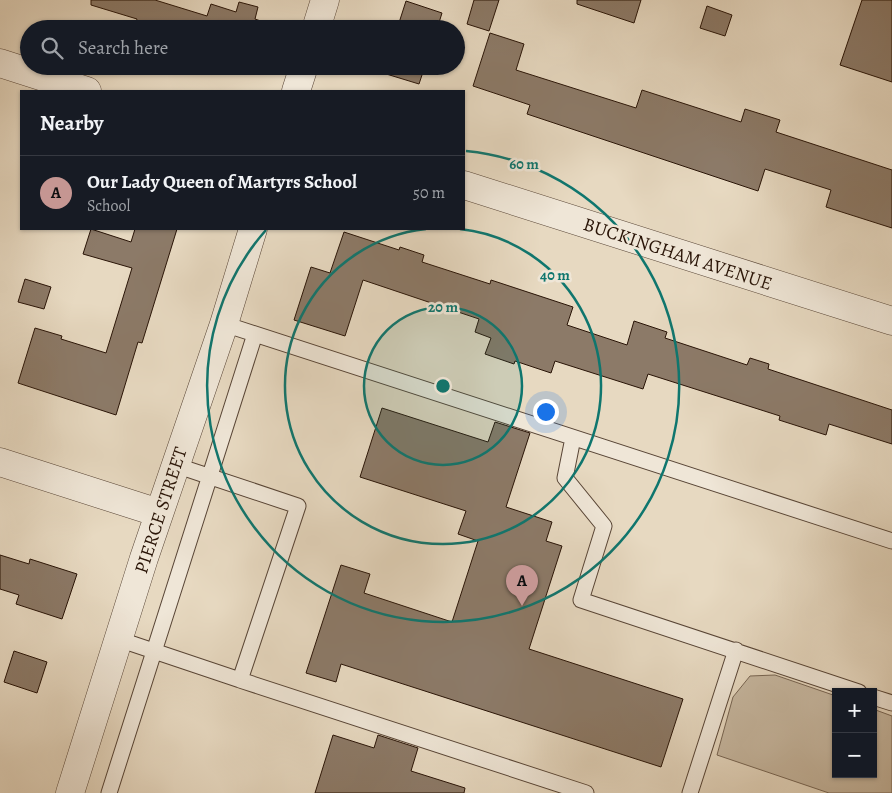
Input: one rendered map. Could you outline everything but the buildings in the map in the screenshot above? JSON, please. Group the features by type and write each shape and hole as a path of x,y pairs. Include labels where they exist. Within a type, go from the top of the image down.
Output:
{"street":[{"path":"319,20 325,0"},
{"path":"0,63 20,69"},
{"path":"37,75 84,90"},
{"path":"296,90 301,75"},
{"name":"BUCKINGHAM AVENUE","path":"465,185 892,321"},
{"name":"PIERCE STREET","path":"77,791 118,639 159,512 224,324 253,230"},
{"path":"0,462 159,512"}],"lane":[{"path":"224,324 892,541"},
{"path":"109,793 255,334"},
{"path":"573,438 565,478 604,526 581,600 847,688"},
{"path":"175,465 298,506 240,680"},
{"path":"118,639 560,789 586,793"},
{"path":"690,793 736,650"},
{"path":"877,698 892,703"}],"shaded area":[{"path":"775,675 832,695 832,778 877,778 877,710 892,716 892,793 829,793 717,755 733,697 750,676"}],"place":[{"name":"Our Lady Queen of Martyrs School","path":"522,606"}]}
